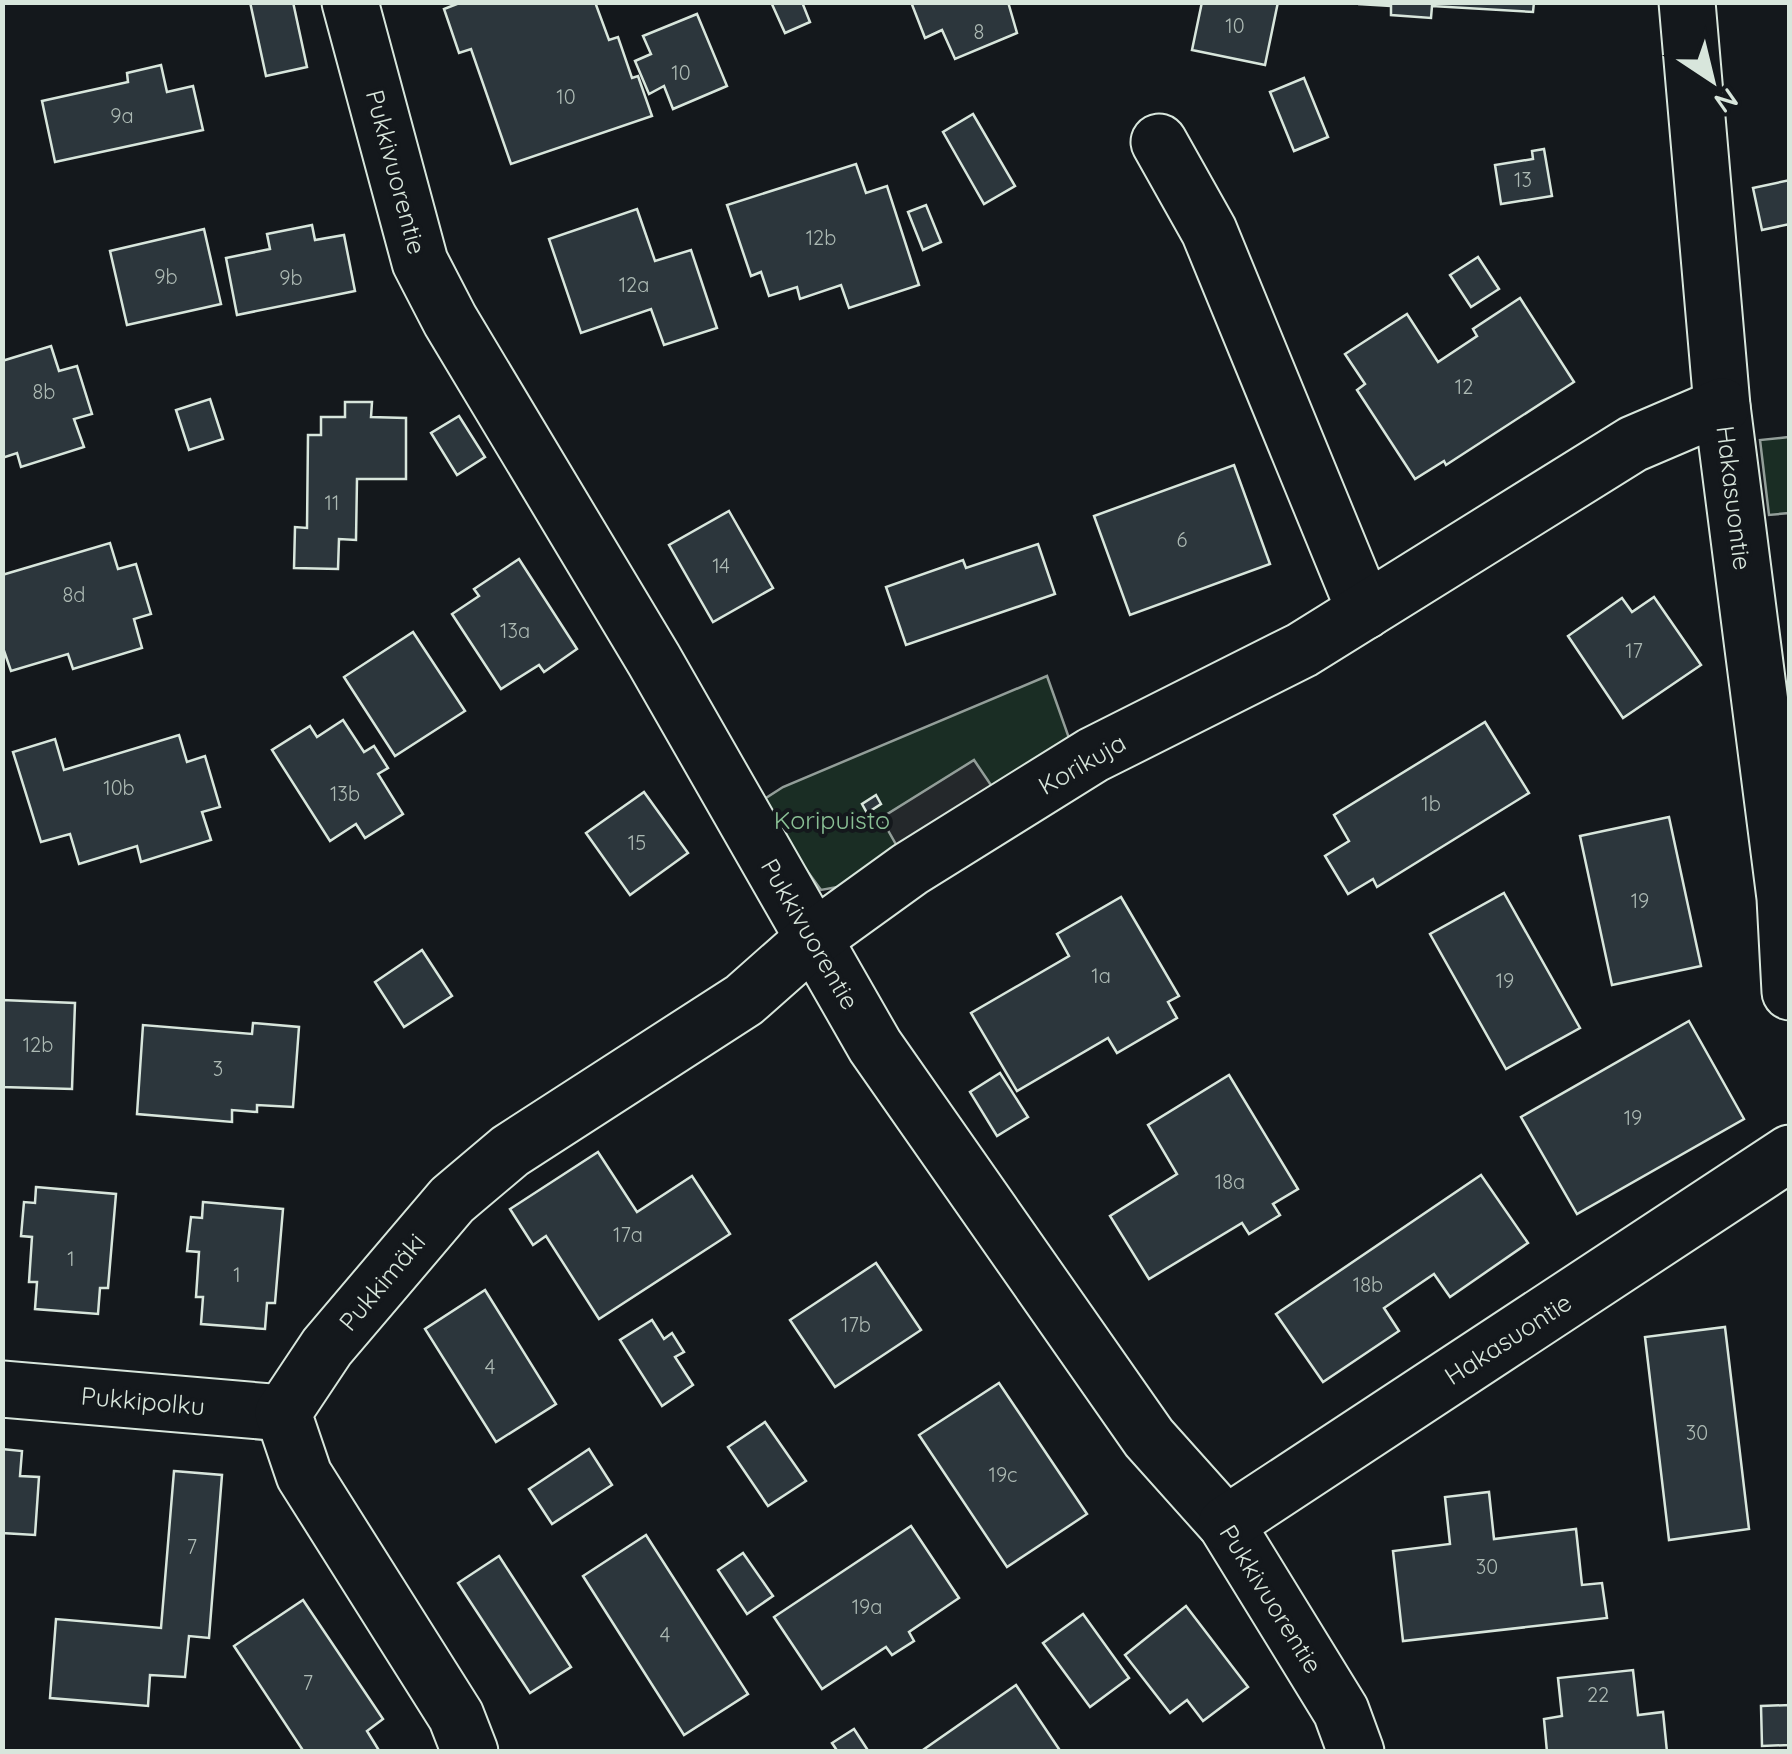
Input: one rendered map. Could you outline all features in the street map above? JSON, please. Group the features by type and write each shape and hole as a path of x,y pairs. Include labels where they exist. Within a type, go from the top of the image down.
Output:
{"street":[{"name":"Pukkivuorentie","path":"350,2 420,262 875,1046 1137,1421 1226,1524 1341,1711 1356,1752"},
{"name":"Hakasuontie","path":"1688,2 1722,406 1784,898 1790,992"},
{"path":"1158,142 1209,231 1365,611"},
{"name":"Korikuja","path":"813,939 910,869 1093,755 1302,650 1633,444 1722,406"},
{"name":"Pukkimäki","path":"283,1414 327,1347 452,1200 510,1151 744,1000 813,939"},
{"name":"Hakasuontie","path":"1226,1524 1790,1154"},
{"name":"Pukkipolku","path":"2,1389 283,1414"},
{"path":"283,1414 304,1476 456,1716 470,1752"}],"green space":[{"path":"1789,437 1789,513 1769,515 1760,440"},
{"name":"Koripuisto","path":"1047,676 1069,738 1003,787 882,817 898,847 854,884 821,890 758,803 783,787"}],"shaded area":[{"path":"974,760 993,788 910,869 881,818"}],"building":[{"path":"250,2 293,2 307,67 266,76"},
{"path":"462,2 595,2 609,40 618,37 632,78 638,76 652,116 511,164 471,49 459,53 444,9"},
{"path":"771,2 802,2 810,22 785,33"},
{"path":"911,2 1008,2 1017,33 955,59 942,30 925,38"},
{"path":"1202,2 1278,2 1265,65 1192,50"},
{"path":"1534,2 1533,12 1432,6 1431,18 1391,15 1391,6 1358,4"},
{"path":"697,14 727,86 673,109 664,86 649,94 635,61 651,54 643,36"},
{"path":"161,65 167,92 193,86 203,130 55,162 42,101 128,82 127,73"},
{"path":"1304,78 1328,137 1294,151 1270,92"},
{"path":"973,114 1015,186 984,204 943,132"},
{"path":"1544,149 1552,196 1501,204 1495,165 1533,159 1532,151"},
{"path":"856,164 866,193 887,186 919,285 849,308 841,285 800,299 797,287 769,296 761,272 751,276 727,205"},
{"path":"1790,180 1790,224 1762,230 1753,188"},
{"path":"926,205 941,242 923,250 908,212"},
{"path":"637,209 655,261 691,250 717,328 664,345 651,309 581,333 549,239"},
{"path":"312,225 315,240 344,235 355,291 237,315 226,258 270,249 267,234"},
{"path":"204,229 221,304 127,325 110,251"},
{"path":"1478,257 1499,289 1471,307 1450,275"},
{"path":"1520,298 1574,382 1446,465 1444,461 1415,479 1357,390 1365,384 1345,354 1407,314 1438,362 1477,336 1473,329"},
{"path":"51,346 59,371 77,366 92,414 74,419 84,447 21,467 17,453 2,458 2,361"},
{"path":"210,399 223,439 189,450 176,410"},
{"path":"345,402 372,402 371,417 406,418 406,479 357,479 356,540 339,539 338,569 294,568 295,527 307,528 308,435 321,435 321,417 345,417"},
{"path":"459,416 485,457 457,475 431,433"},
{"path":"1234,465 1270,564 1130,615 1094,516"},
{"path":"729,511 773,588 713,622 669,545"},
{"path":"110,543 118,569 136,564 151,614 134,619 142,648 73,669 68,654 11,671 2,645 2,575"},
{"path":"1038,544 1055,594 906,645 886,587 963,560 966,568"},
{"path":"519,559 577,649 544,672 539,665 501,689 452,614 479,596 474,589"},
{"path":"1654,597 1701,665 1623,718 1568,636 1622,598 1632,612"},
{"path":"413,632 465,711 395,756 344,677"},
{"path":"343,720 364,752 374,746 388,768 378,774 403,814 365,838 356,824 330,841 272,750 310,726 317,737"},
{"path":"1485,722 1529,793 1377,887 1373,879 1348,894 1325,856 1349,841 1334,815"},
{"path":"179,735 187,762 205,756 220,807 202,812 211,840 141,862 137,846 79,864 70,834 41,842 13,752 55,739 64,770"},
{"path":"644,792 688,853 630,895 586,833"},
{"path":"876,795 881,804 867,813 862,804"},
{"path":"1669,817 1701,966 1612,985 1580,836"},
{"path":"1504,893 1580,1028 1506,1069 1430,934"},
{"path":"1121,897 1179,996 1168,1002 1177,1018 1117,1053 1108,1038 1017,1091 971,1013 1069,956 1057,934"},
{"path":"422,950 452,996 404,1027 375,982"},
{"path":"2,1000 75,1003 72,1089 2,1087"},
{"path":"1689,1021 1744,1119 1577,1214 1521,1117"},
{"path":"253,1023 299,1027 293,1107 257,1105 257,1112 232,1110 232,1122 137,1114 143,1025 252,1034"},
{"path":"1000,1073 1028,1117 997,1136 970,1092"},
{"path":"1229,1075 1298,1189 1273,1204 1280,1215 1249,1234 1242,1223 1149,1279 1110,1216 1177,1174 1148,1125"},
{"path":"598,1152 637,1212 692,1176 730,1234 599,1319 546,1236 533,1245 510,1209"},
{"path":"1481,1175 1528,1243 1450,1297 1434,1274 1384,1308 1399,1331 1323,1382 1276,1314"},
{"path":"36,1187 116,1194 108,1288 100,1288 98,1314 35,1309 37,1282 29,1282 32,1237 21,1236 24,1202 35,1203"},
{"path":"203,1202 283,1209 275,1303 267,1303 265,1329 201,1324 203,1297 196,1297 199,1252 187,1251 191,1217 202,1218"},
{"path":"876,1263 921,1330 835,1387 790,1320"},
{"path":"485,1290 556,1404 496,1442 425,1329"},
{"path":"652,1320 664,1339 672,1333 684,1352 675,1357 693,1385 662,1406 620,1340"},
{"path":"1725,1327 1749,1529 1669,1540 1645,1337"},
{"path":"999,1383 1087,1514 1007,1567 919,1435"},
{"path":"765,1422 806,1481 768,1506 728,1447"},
{"path":"2,1449 22,1451 20,1476 39,1477 35,1535 2,1533"},
{"path":"589,1449 612,1485 552,1524 529,1489"},
{"path":"174,1471 222,1475 209,1638 189,1636 185,1677 150,1675 148,1706 50,1698 56,1619 161,1628"},
{"path":"1489,1492 1494,1539 1576,1529 1582,1585 1602,1583 1607,1618 1403,1641 1393,1551 1450,1544 1445,1497"},
{"path":"911,1526 959,1598 909,1632 914,1641 892,1655 886,1647 822,1689 774,1617"},
{"path":"646,1535 748,1694 684,1735 583,1576"},
{"path":"743,1553 773,1596 747,1614 718,1570"},
{"path":"499,1556 571,1667 530,1693 458,1583"},
{"path":"303,1600 383,1719 367,1731 380,1752 304,1752 234,1646"},
{"path":"1186,1606 1248,1687 1203,1721 1187,1700 1170,1713 1125,1655"},
{"path":"1083,1614 1129,1678 1090,1707 1043,1643"},
{"path":"1633,1670 1638,1715 1663,1712 1667,1752 1547,1752 1544,1719 1562,1716 1558,1678"},
{"path":"1016,1685 1061,1752 920,1752"},
{"path":"1790,1705 1790,1745 1762,1746 1761,1706"},
{"path":"854,1729 869,1752 838,1752 832,1743"}]}
